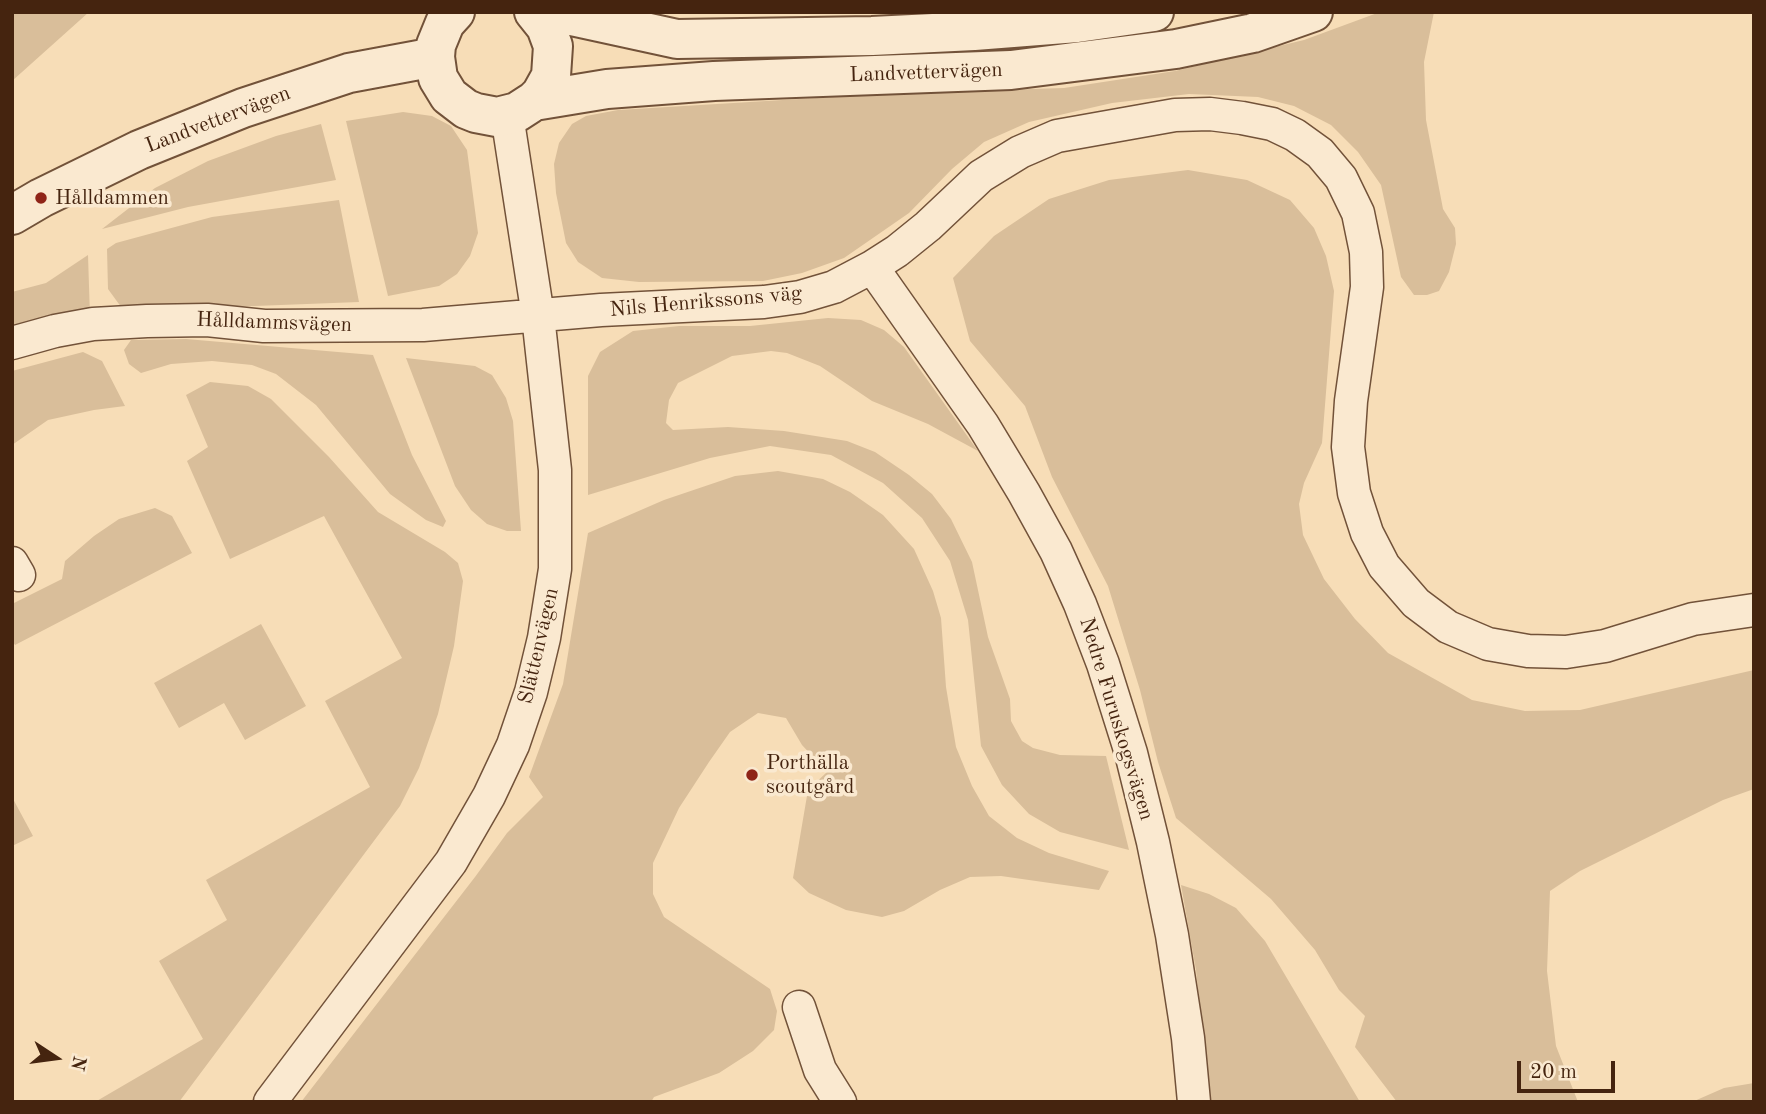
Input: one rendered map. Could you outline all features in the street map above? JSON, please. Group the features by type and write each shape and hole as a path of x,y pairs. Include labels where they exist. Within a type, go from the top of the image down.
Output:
{"street":[{"path":"435,57 440,34 456,12"},
{"path":"521,108 541,94 551,76 554,56 546,27 534,12"},
{"name":"Landvettervägen","path":"553,12 677,39 974,32 1077,23 1154,12"},
{"name":"Landvettervägen","path":"12,215 139,150 243,108 349,73 435,57 438,78 449,96 466,109 486,116 607,89 714,81 1011,70 1176,49 1253,33 1313,12"},
{"name":"Slättenvägen","path":"270,1102 451,862 489,796 518,731 531,692 544,638 555,569 555,470 538,316 521,108"},
{"name":"Nils Henrikssons väg","path":"538,316 764,302 800,297 834,287 872,267 928,226 981,176 1020,152 1057,136 1175,115 1210,114 1272,124 1295,135 1320,153 1341,178 1358,213 1366,252 1367,287 1348,436 1354,493 1367,533 1384,566 1416,603 1448,626 1488,644 1528,651 1566,652 1605,646 1693,619 1754,610"},
{"name":"Nedre Furuskogsvägen","path":"872,267 983,425 1056,551 1080,604 1103,664 1127,740 1153,842 1172,935 1188,1038 1194,1102"},
{"name":"Hålldammsvägen","path":"12,343 93,324 147,321 207,320 264,326 351,326 423,325 538,316"},
{"path":"799,1007 820,1070 840,1102"}],"shaded area":[{"path":"12,12 89,12 12,81"},
{"path":"1380,12 1434,12 1424,62 1426,120 1443,209 1455,228 1456,244 1449,272 1439,291 1427,295 1414,295 1401,277 1381,185 1358,152 1331,125 1294,106 1258,97 1189,94 1112,103 1029,122 984,142 952,169 909,213 844,258 802,273 763,281 639,282 602,278 578,262 566,243 556,193 554,164 559,143 572,124 586,116 618,110 898,93 1064,88 1175,71 1304,40"},
{"path":"403,112 432,116 451,126 467,150 478,233 470,256 457,274 439,286 388,296 346,121"},
{"path":"321,124 336,180 188,207 102,229 155,188 208,161 276,136"},
{"path":"1188,170 1247,180 1290,200 1314,228 1326,256 1334,291 1322,443 1304,483 1299,504 1303,535 1324,579 1355,619 1388,653 1472,700 1525,711 1580,710 1754,670 1754,789 1723,800 1580,871 1550,891 1547,971 1556,1046 1578,1102 1397,1102 1355,1047 1365,1016 1339,990 1315,950 1271,899 1176,818 1108,586 1052,477 1025,406 970,341 953,278 994,236 1049,199 1109,180"},
{"path":"339,200 359,302 124,311 108,289 107,249 116,243 212,217"},
{"path":"88,255 90,317 12,331 12,292 46,283"},
{"path":"828,318 861,320 884,330 904,347 978,451 928,424 872,401 820,366 787,353 771,351 732,356 678,383 669,400 666,423 673,430 728,427 784,431 847,441 875,452 932,494 951,519 972,562 988,637 1010,699 1011,721 1022,741 1033,748 1060,755 1106,756 1129,850 1060,832 1029,814 1002,785 981,746 968,620 950,561 922,518 883,483 831,455 770,446 710,458 588,495 588,376 600,352 633,331 679,326 750,326"},
{"path":"186,339 373,355 412,455 446,521 443,527 426,520 390,494 316,405 276,374 252,365 212,361 171,364 141,373 129,364 124,350 131,340"},
{"path":"83,352 102,361 125,406 48,420 12,445 12,371"},
{"path":"406,358 475,366 492,375 506,398 513,421 521,531 507,531 487,524 471,510 455,486"},
{"path":"210,382 248,386 271,399 329,457 378,512 445,552 458,563 463,581 454,646 438,714 419,768 400,806 179,1102 95,1102 203,1039 159,961 227,920 206,880 370,787 325,701 402,658 324,516 230,559 187,461 208,447 186,395"},
{"path":"778,471 823,479 850,492 883,515 914,549 933,591 941,618 946,687 956,747 972,786 989,816 1017,838 1049,853 1109,871 1099,890 1001,876 970,877 940,890 904,911 882,917 846,910 809,893 793,878 808,790 827,772 802,745 786,718 758,713 730,732 709,762 679,808 653,863 653,894 664,917 770,989 777,1011 774,1030 753,1051 719,1073 654,1097 651,1102 301,1102 507,833 543,797 529,777 563,684 588,533 664,500 735,476"},
{"path":"155,508 172,516 192,553 15,645 12,640 12,604 62,579 65,561 119,519"},
{"path":"261,624 306,706 245,740 224,703 179,728 154,683"},
{"path":"12,797 33,836 12,846"},
{"path":"1181,885 1209,894 1236,908 1265,941 1360,1102 1209,1102 1196,970"},
{"path":"1754,1083 1754,1102 1692,1102 1724,1088"}],"place":[{"name":"Hålldammen","path":"41,198"},
{"name":"Porthälla scoutgård","path":"752,775"}]}
